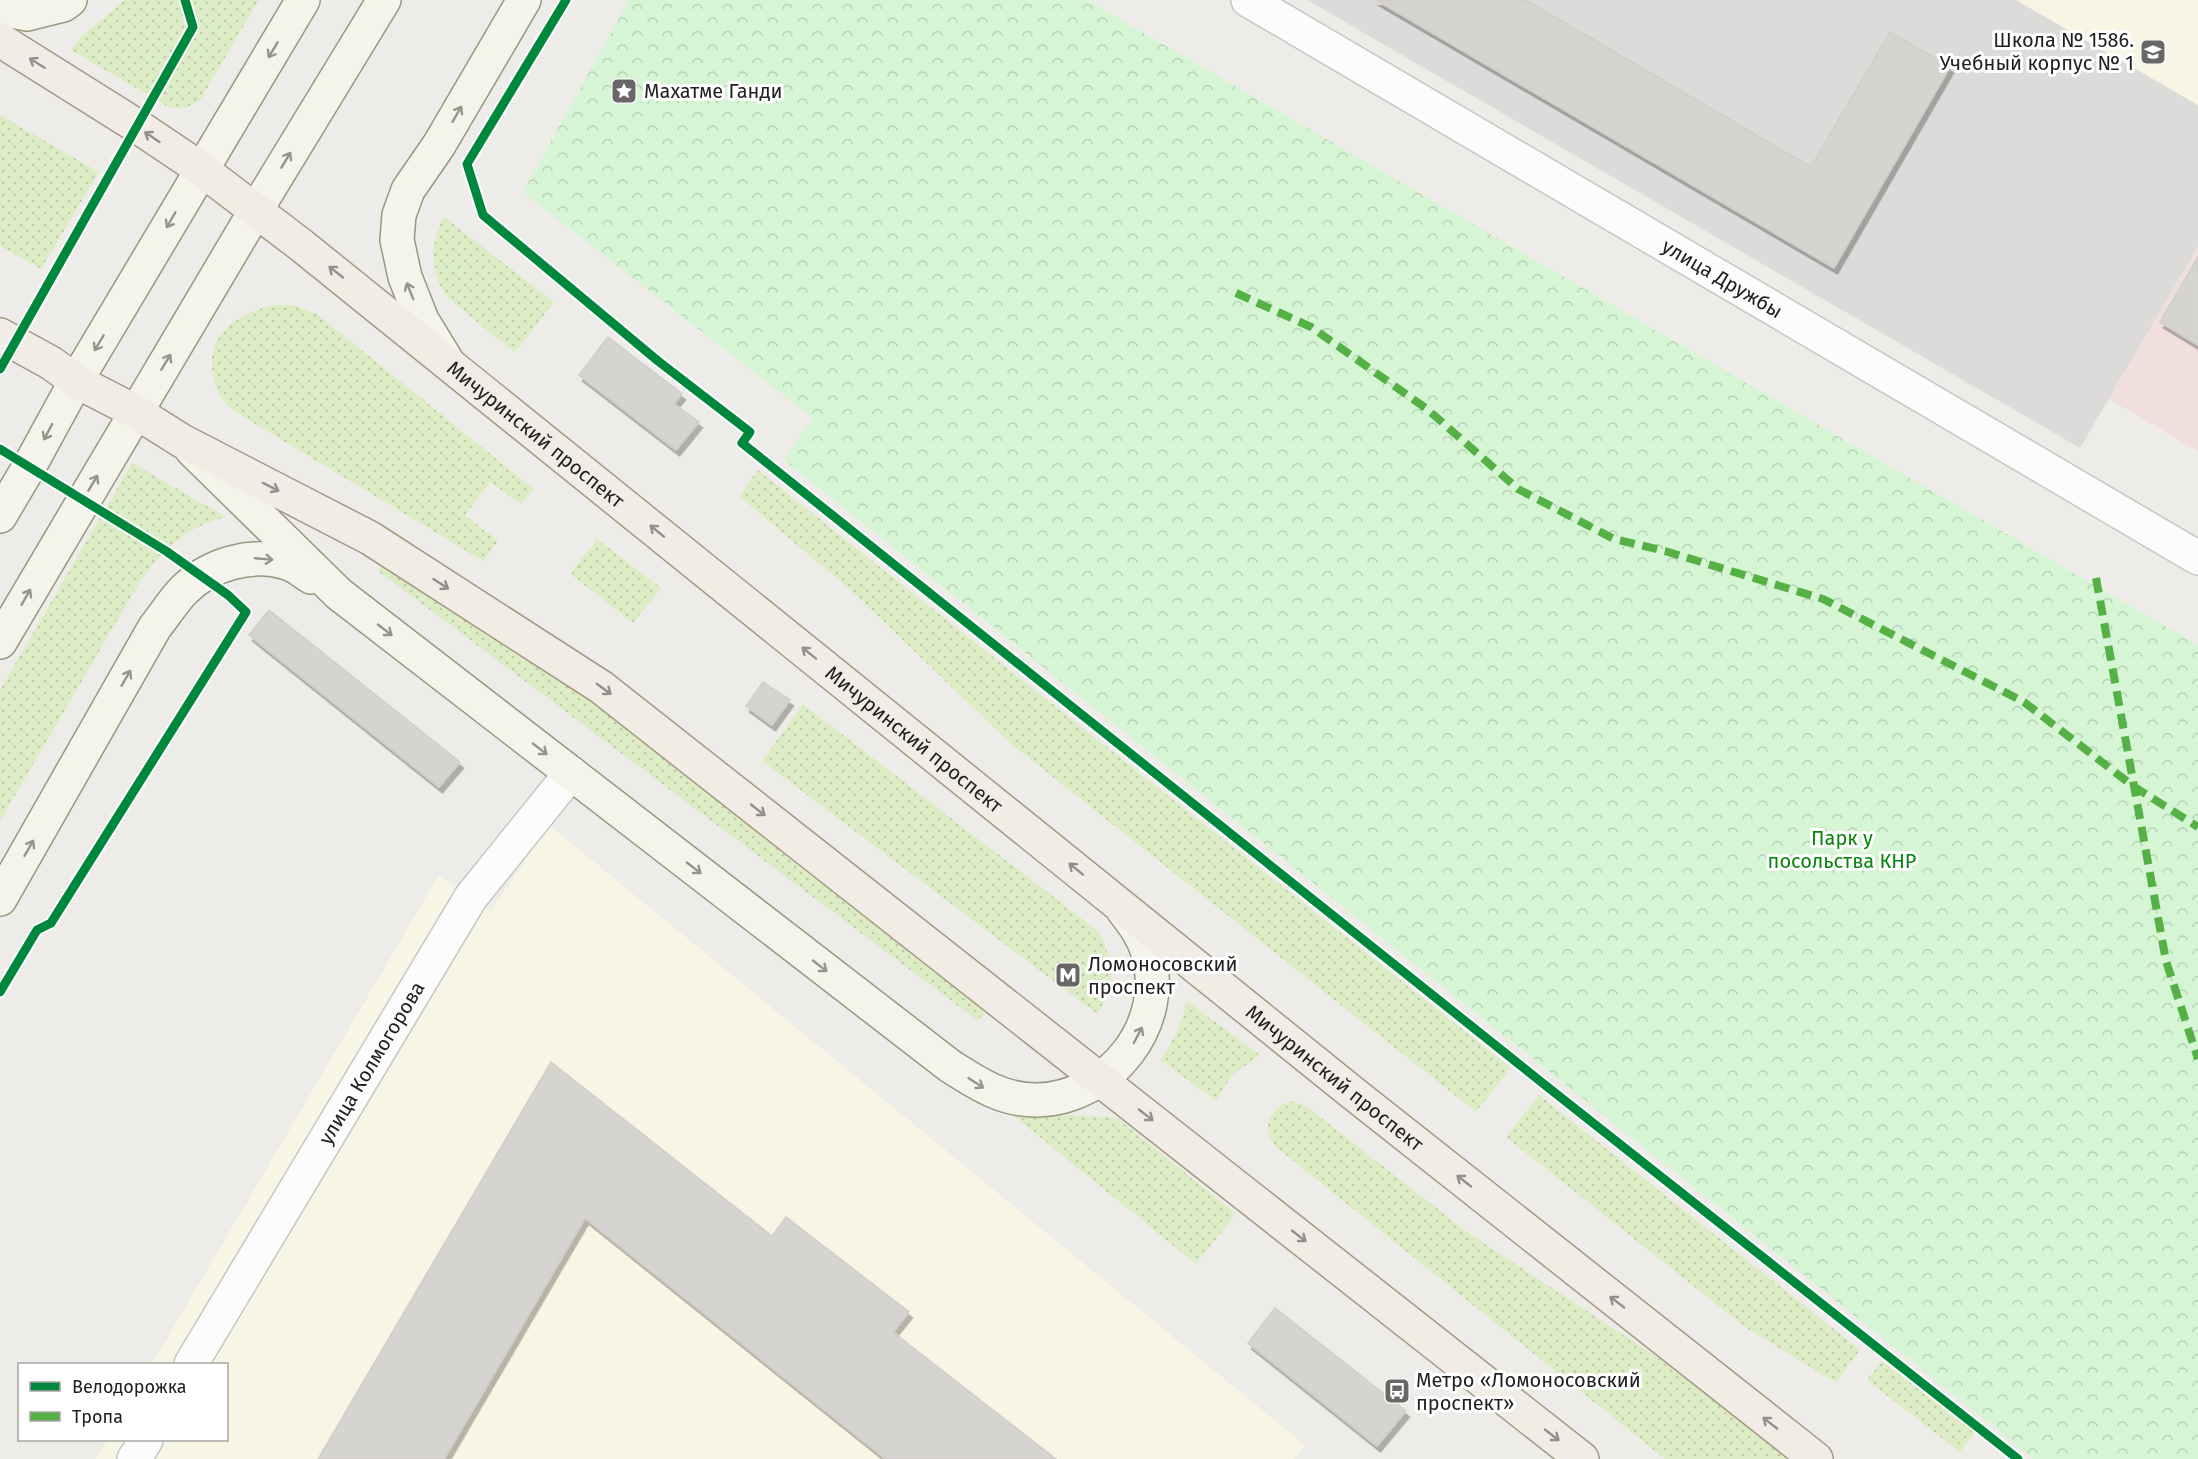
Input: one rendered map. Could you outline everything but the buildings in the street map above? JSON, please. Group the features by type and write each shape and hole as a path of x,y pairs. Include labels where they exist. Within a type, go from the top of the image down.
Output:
{"main road":[{"path":"0,9 27,14 63,5 70,0"},
{"path":"0,516 30,467 63,372 121,304 303,0"},
{"path":"0,642 256,210 384,0"},
{"path":"447,361 422,320 405,277 398,240 399,214 408,190 439,145 524,0"},
{"name":"Мичуринский проспект","path":"0,40 201,169 256,210 447,361 1354,1094 1816,1459"},
{"path":"0,335 136,412 182,441 370,538 602,687 1582,1459"},
{"path":"182,441 339,594"},
{"path":"0,899 155,627 183,591 201,576 232,563 260,557 289,563 339,594 941,1059 986,1089 1012,1097 1038,1100 1063,1096 1088,1087 1101,1079 1127,1054 1141,1032 1149,1007 1151,981 1148,955 1139,931 1121,906"}],"street":[{"name":"улица Дружбы","path":"1248,0 2198,558"},
{"name":"улица Колмогорова","path":"192,1363 471,897 571,773"},
{"path":"134,1459 145,1441"}],"shaded area":[{"path":"1307,0 2198,0 2198,247 2080,448"},
{"name":"Школа № 1586. Учебный корпус № 1","path":"2016,0 2198,0 2198,105"},
{"path":"2198,247 2198,451 2109,399"},
{"path":"549,825 1305,1445 1294,1459 96,1459 107,1441 228,1441 228,1363 153,1363 439,875 491,911"}],"green space":[{"path":"125,0 259,0 200,100 186,108 170,108 71,50 82,36"},
{"name":"Парк у посольства КНР","path":"629,0 1087,0 2198,645 2198,1459 2034,1459 783,459 814,419 523,192"},
{"path":"0,115 99,172 41,269 0,246"},
{"path":"444,217 554,302 515,353 449,299 443,290 435,270 434,248"},
{"path":"271,305 294,305 317,314 534,489 521,504 490,482 465,515 498,541 483,561 237,413 223,401 213,375 212,361 219,337 226,328 246,314"},
{"path":"132,463 226,517 199,527 178,540 141,580 0,821 0,690"},
{"path":"758,470 1511,1068 1476,1112 1011,744 854,593 739,496"},
{"path":"597,539 661,588 633,623 570,574"},
{"path":"384,563 566,682 988,1008 978,1021 378,571"},
{"path":"803,704 1099,932 1111,964 1111,983 1097,1014 762,761"},
{"path":"1187,1001 1260,1055 1232,1075 1216,1101 1160,1060 1176,1032"},
{"path":"1539,1095 1860,1350 1836,1383 1745,1327 1506,1137"},
{"path":"1292,1101 1305,1105 1467,1232 1684,1375 1793,1459 1665,1459 1276,1147 1269,1133 1269,1119 1278,1108"},
{"path":"1010,1113 1113,1117 1121,1121 1236,1214 1196,1264"},
{"path":"1882,1361 1975,1432 1960,1452 1867,1380"}],"marked path":[{"path":"1236,293 1311,327 1427,409 1518,489 1614,539 1665,551 1823,599 2024,702 2133,786 2198,827"},
{"path":"2096,578 2166,961 2198,1059"}],"cycle path":[{"path":"0,369 193,27 185,0"},
{"path":"566,0 467,164 483,215 658,361 750,432 742,443 1545,1085 2018,1459"},
{"path":"0,449 166,551 228,595 246,612 51,923 37,930 0,992"}],"place":[{"name":"Школа № 1586. Учебный корпус № 1","path":"2153,52"},
{"name":"Махатме Ганди","path":"624,91"},
{"name":"Ломоносовский проспект","path":"1068,975"},
{"name":"Метро «Ломоносовский проспект»","path":"1397,1391"}]}
